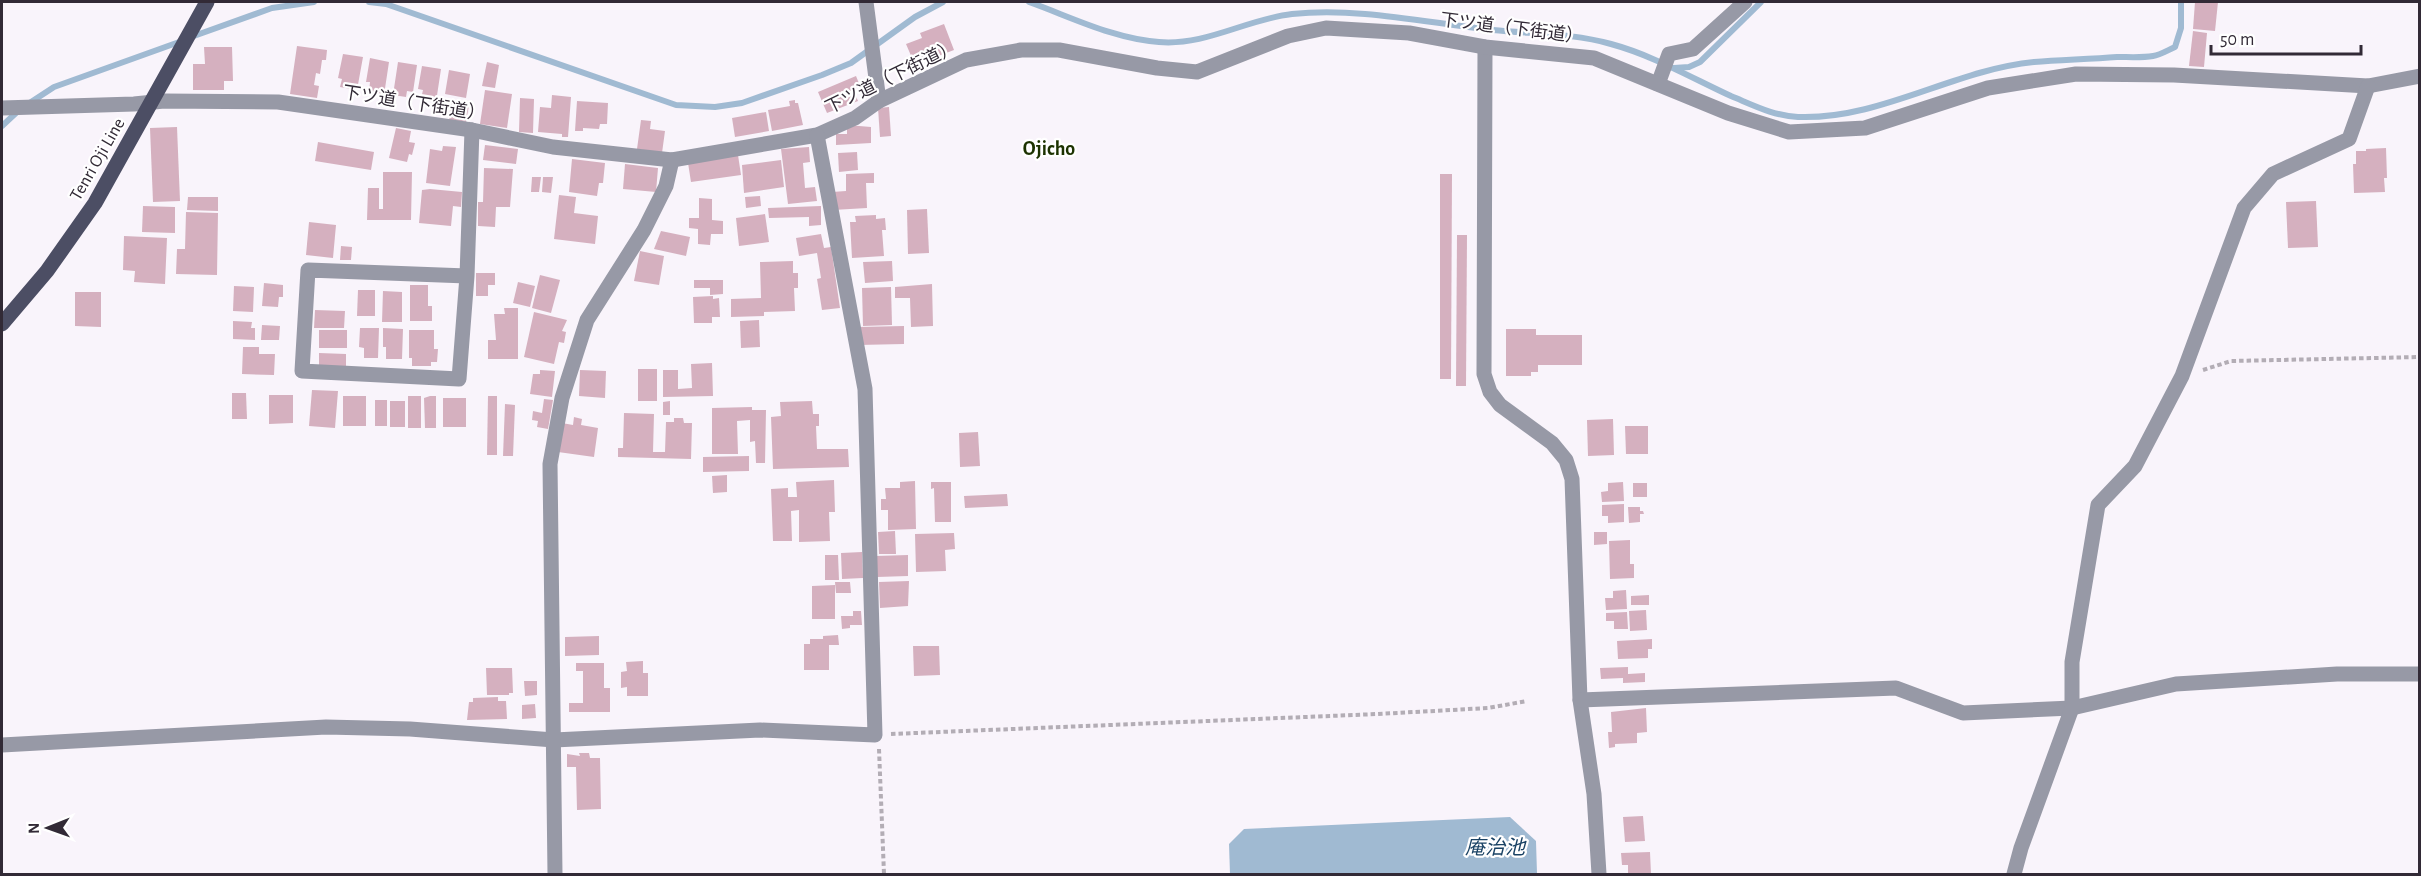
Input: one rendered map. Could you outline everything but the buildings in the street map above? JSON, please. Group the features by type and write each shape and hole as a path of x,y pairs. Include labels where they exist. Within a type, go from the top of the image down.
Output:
{"main road":[{"name":"Tenri Oji Line","path":"2,324 47,271 95,203 207,2"}],"street":[{"path":"866,2 879,101"},
{"path":"1658,84 1670,54 1693,49 1745,2"},
{"name":"下ツ道（下街道）","path":"4,108 164,101 278,102 472,130 553,147 672,160 817,135 855,118 879,101 966,60 1021,50 1059,50 1157,68 1197,72 1288,36 1326,28 1409,33 1485,47 1594,58 1728,113 1789,132 1865,128 1988,88 2076,74 2174,75 2368,86 2420,76"},
{"path":"1485,47 1484,374 1490,392 1500,405 1552,443 1566,460 1572,479 1580,700 1594,794 1599,874"},
{"path":"2014,874 2024,837 2072,708 2072,662 2098,505 2135,466 2182,376 2244,208 2273,174 2349,139 2368,86"},
{"path":"467,276 308,270 303,371 459,379 467,276 472,130"},
{"path":"2,745 326,727 410,729 554,740 760,730 875,735 865,389 817,135"},
{"path":"555,874 550,464 562,398 586,320 644,230 666,186 672,160"},
{"path":"1580,700 1896,688 1963,713 2072,708 2176,684 2337,674 2420,674"}],"path":[{"path":"2182,376 2231,361 2420,357"},
{"path":"884,874 879,750 875,735 1378,714 1488,708 1527,701"}],"water":[{"name":"庵治池","path":"1510,817 1536,841 1537,874 1230,874 1229,844 1244,829"}],"waterway":[{"path":"191,37 272,8 314,2"},
{"path":"369,2 386,4 676,105 715,107 742,103 851,63 915,17 943,2"},
{"path":"1029,2 1109,32 1159,42 1193,40 1275,17 1317,12 1368,14 1597,40 1642,54 1756,106 1780,115 1798,117 1828,116 1858,111 1974,74 2004,67 2034,62 2156,55 2175,47 2181,28 2181,2"},
{"path":"1674,68 1689,67 1700,62 1761,2"},
{"path":"28,104 54,87 182,41"},
{"path":"2,126 17,112"}],"district":[{"name":"Ojicho","path":"1049,148"}]}
